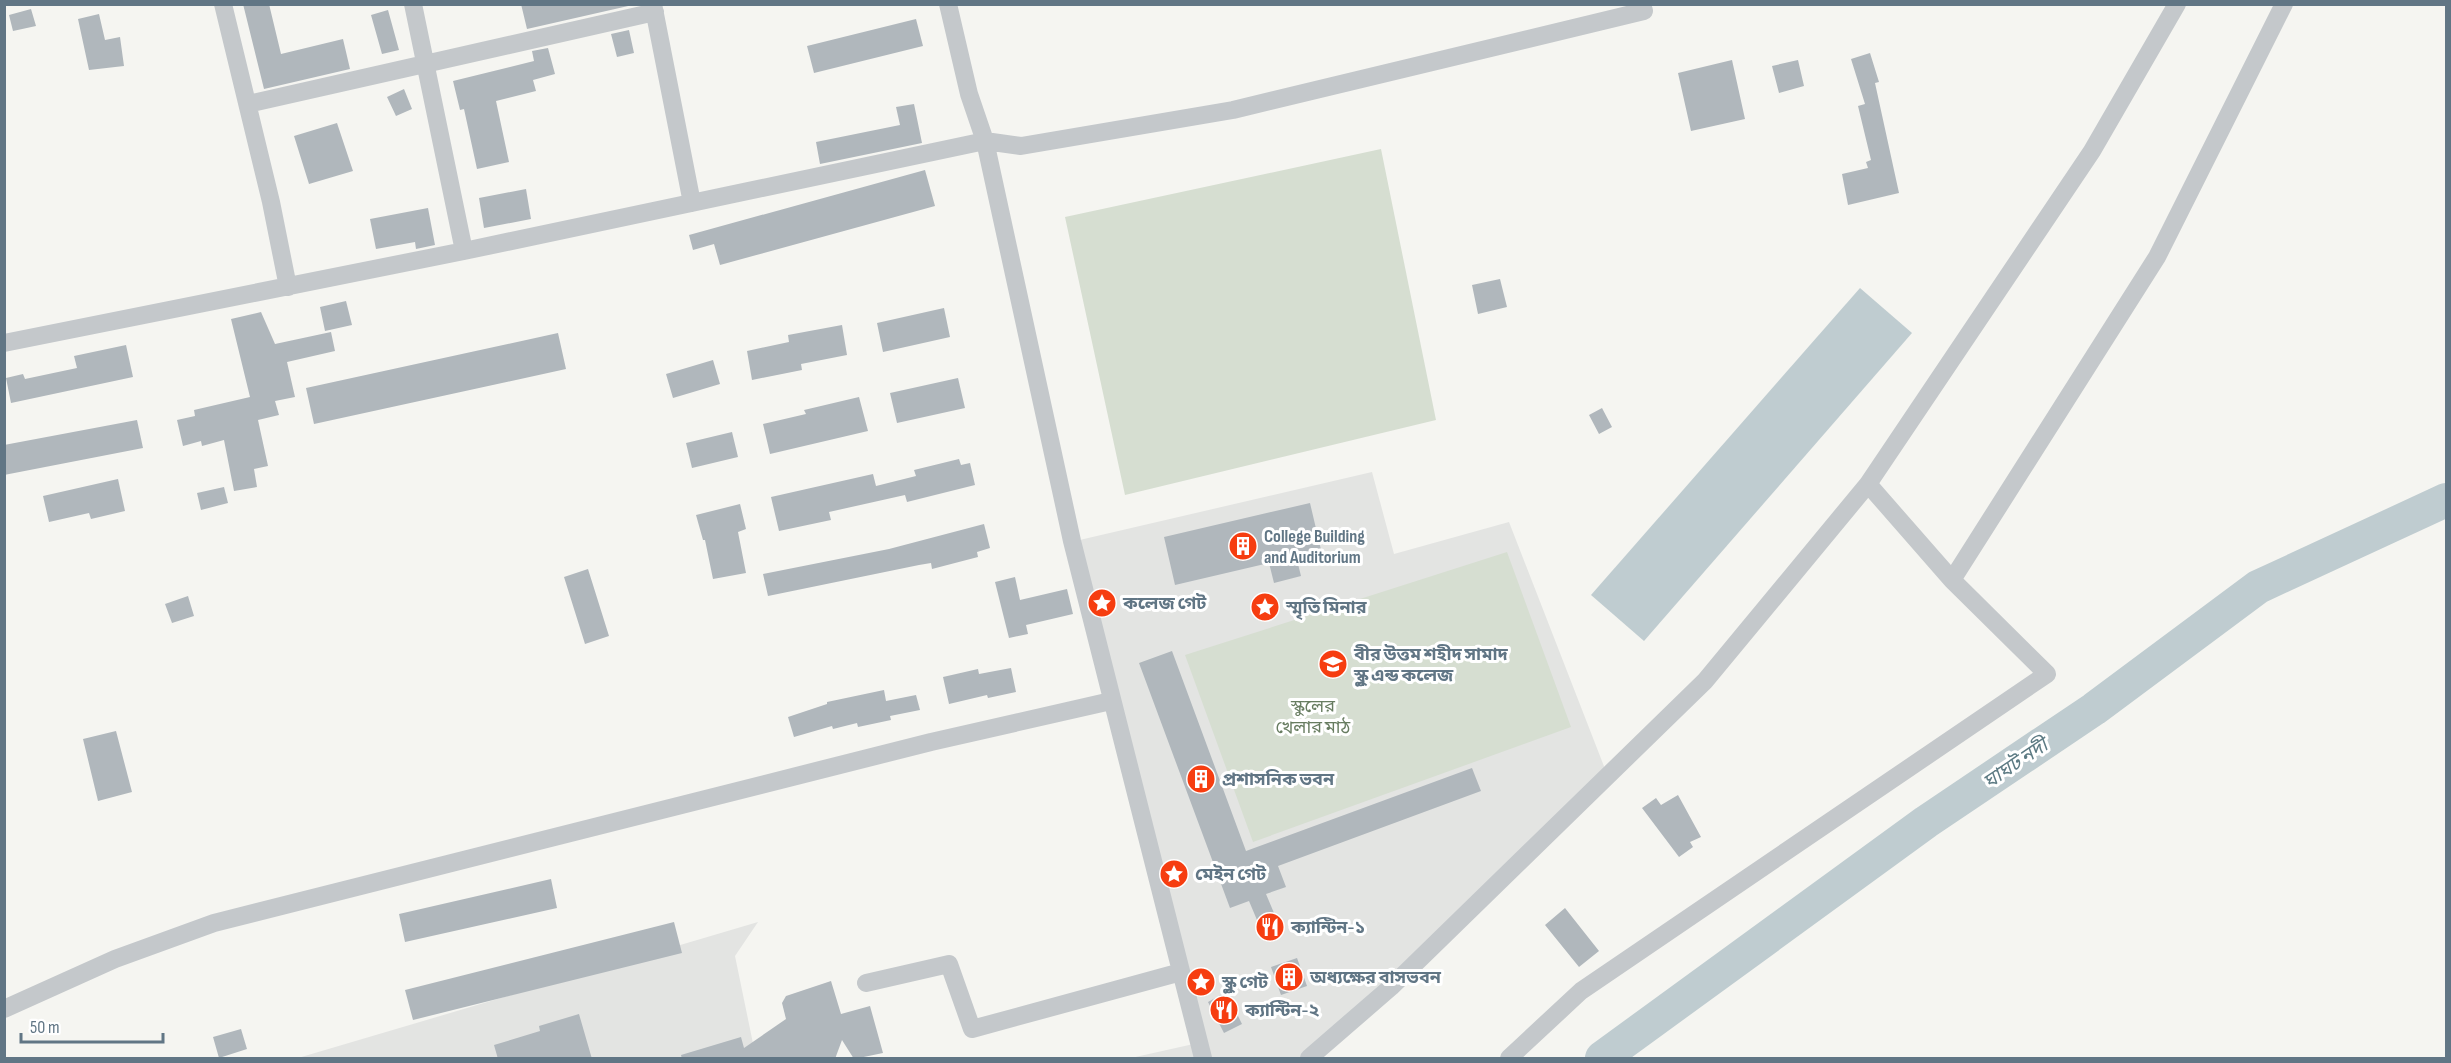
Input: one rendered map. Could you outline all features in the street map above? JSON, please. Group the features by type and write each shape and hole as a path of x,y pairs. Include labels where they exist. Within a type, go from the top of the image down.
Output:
{"street":[{"path":"223,4 271,202 288,287"},
{"path":"413,4 464,251"},
{"path":"948,4 969,94 985,141 1072,541 1203,1059"},
{"path":"4,343 464,251 985,141 1021,146 1233,110 1644,11 1642,4"},
{"path":"1309,1059 1391,987 1705,681 1868,484 2092,151 2177,4"},
{"path":"1952,580 2157,257 2284,4"},
{"path":"248,105 654,8 692,202"},
{"path":"1509,1059 1581,991 2047,674 1952,580 1868,484"},
{"path":"4,1009 116,959 214,923 919,745 1112,701"},
{"path":"866,983 949,964 972,1029 1180,972"}],"shaded area":[{"path":"1860,288 1912,333 1644,641 1591,595"},
{"name":"বীর উত্তম শহীদ সামাদ স্কুল এন্ড কলেজ","path":"1372,472 1394,554 1509,522 1607,774 1309,1058 1131,1058 1198,1043 1071,542"},
{"path":"758,922 735,956 756,1058 298,1058"}],"green space":[{"path":"1381,149 1436,420 1125,495 1065,217"},
{"name":"স্কুলের খেলার মাঠ","path":"1507,552 1571,727 1253,842 1185,655"}],"building":[{"path":"243,4 269,4 281,54 343,39 350,69 264,89"},
{"path":"521,4 637,4 527,29"},
{"path":"31,9 36,26 13,31 9,15"},
{"path":"388,10 399,50 382,54 371,15"},
{"path":"99,14 105,40 120,37 124,66 89,70 78,19"},
{"path":"916,19 923,46 814,73 807,46"},
{"path":"629,30 634,53 617,57 611,34"},
{"path":"548,48 555,74 533,80 536,91 496,101 509,162 477,169 464,109 460,110 453,81 534,61 532,51"},
{"path":"1870,53 1879,82 1875,83 1899,193 1848,205 1842,174 1868,168 1866,162 1871,160 1858,106 1865,104 1851,59"},
{"path":"1732,60 1745,119 1691,131 1678,73"},
{"path":"1798,60 1804,86 1779,93 1772,66"},
{"path":"404,89 412,109 396,116 387,97"},
{"path":"914,104 922,143 820,164 816,142 900,125 896,107"},
{"path":"337,123 353,171 309,184 294,136"},
{"path":"925,170 935,206 720,265 714,244 693,250 689,235"},
{"path":"526,189 531,219 484,228 479,198"},
{"path":"428,208 435,245 416,249 415,242 376,249 370,219"},
{"path":"1500,279 1507,307 1478,314 1472,285"},
{"path":"346,301 352,325 325,331 320,307"},
{"path":"944,308 950,337 883,352 877,323"},
{"path":"261,312 275,344 331,332 335,351 287,362 295,397 275,401 279,415 258,420 268,466 254,469 257,487 234,491 224,440 202,446 201,441 183,446 177,420 195,416 194,410 250,397 231,319"},
{"path":"842,325 847,355 801,364 802,370 752,380 747,351 789,342 788,335"},
{"path":"558,333 566,369 314,424 306,388"},
{"path":"126,345 133,377 11,403 6,378 23,374 25,379 77,368 74,356"},
{"path":"713,360 720,384 673,398 666,374"},
{"path":"958,378 965,408 897,423 890,393"},
{"path":"859,397 868,431 770,454 763,424 806,414 804,410"},
{"path":"1602,408 1612,427 1599,434 1589,415"},
{"path":"137,420 143,448 4,475 4,445"},
{"path":"732,432 738,457 692,468 686,443"},
{"path":"959,459 961,465 970,463 975,485 907,502 905,495 829,512 831,520 779,531 771,497 873,474 876,486 916,476 914,470"},
{"path":"118,479 125,511 91,519 89,513 49,522 43,496"},
{"path":"224,487 228,503 201,510 197,493"},
{"name":"College Building and Auditorium","path":"1310,503 1322,554 1297,560 1301,576 1274,583 1269,563 1175,585 1164,537"},
{"path":"740,504 746,529 738,532 746,573 713,579 705,540 703,540 696,515"},
{"path":"984,524 990,548 977,552 978,557 932,569 931,563 768,596 763,574 889,549"},
{"path":"588,569 609,636 585,644 564,577"},
{"path":"1015,577 1020,600 1067,589 1073,614 1026,625 1028,634 1009,638 995,582"},
{"path":"188,596 194,616 172,623 165,604"},
{"name":"প্রশাসনিক ভবন","path":"1172,651 1246,851 1472,768 1481,791 1278,866 1286,887 1266,894 1282,932 1265,939 1249,901 1230,908 1139,663"},
{"path":"1011,668 1016,692 988,698 987,695 949,704 943,677 978,669 979,674"},
{"path":"884,690 886,701 916,695 920,710 890,716 891,720 858,727 857,723 833,729 832,726 794,737 788,717 827,704 827,702"},
{"path":"116,731 132,792 98,801 83,739"},
{"path":"1678,795 1701,837 1690,842 1693,847 1679,857 1642,808 1656,798 1661,805"},
{"path":"551,879 557,908 405,942 399,914"},
{"path":"1565,908 1599,951 1579,967 1545,925"},
{"path":"674,922 682,953 413,1020 405,990"},
{"name":"অধ্যক্ষের বাসভবন","path":"1297,958 1307,986 1281,995 1271,967"},
{"path":"831,981 841,1014 870,1006 883,1053 854,1059 842,1040 835,1059 682,1059 681,1055 741,1037 744,1048 786,1019 782,1003 786,996"},
{"name":"ক্যান্টিন-২","path":"1226,992 1242,1024 1224,1033 1208,1002"},
{"path":"579,1014 592,1059 498,1059 494,1045 540,1031 539,1026"},
{"path":"241,1029 247,1049 219,1058 213,1037"}],"waterway":[{"name":"ঘাঘট নদী","path":"1602,1058 1926,822 2094,709 2258,587 2446,500"}],"place":[{"name":"College Building and Auditorium","path":"1243,546"},
{"name":"কলেজ গেট","path":"1102,603"},
{"name":"স্মৃতি মিনার","path":"1265,607"},
{"name":"বীর উত্তম শহীদ সামাদ স্কুল এন্ড কলেজ","path":"1333,664"},
{"name":"প্রশাসনিক ভবন","path":"1201,779"},
{"name":"মেইন গেট","path":"1174,874"},
{"name":"ক্যান্টিন-১","path":"1270,927"},
{"name":"অধ্যক্ষের বাসভবন","path":"1289,977"},
{"name":"স্কুল গেট","path":"1201,982"},
{"name":"ক্যান্টিন-২","path":"1224,1010"}]}
